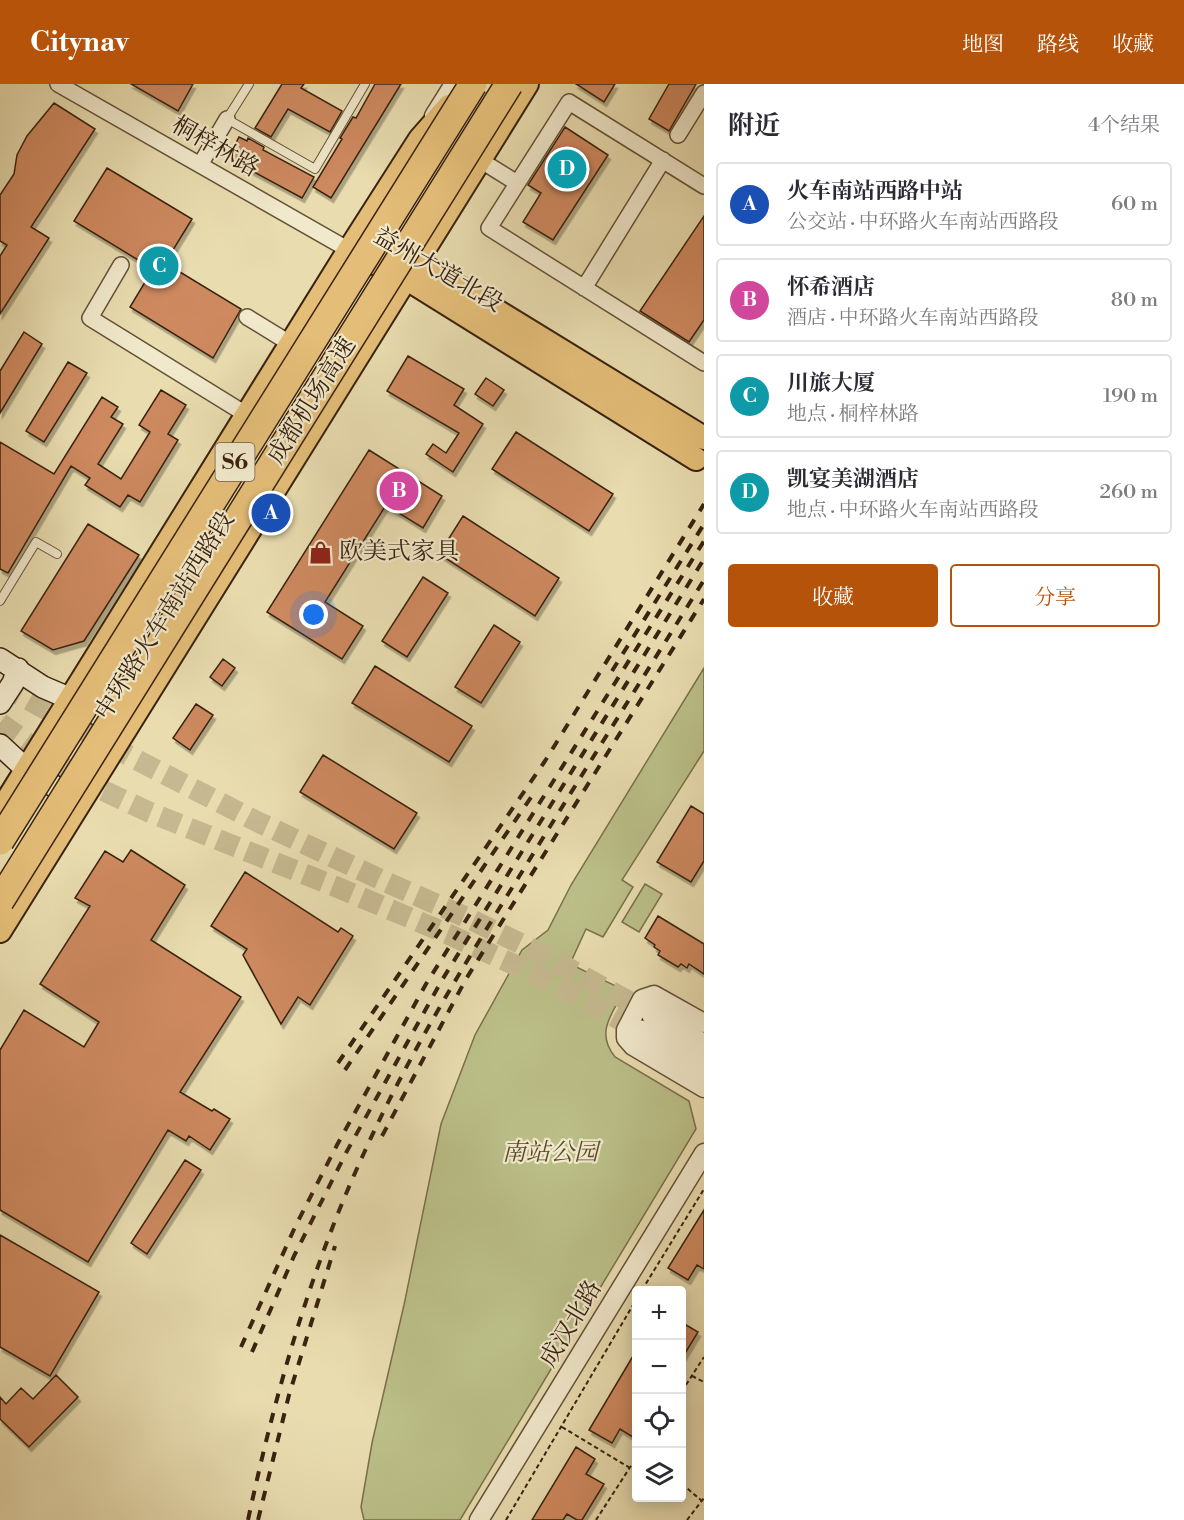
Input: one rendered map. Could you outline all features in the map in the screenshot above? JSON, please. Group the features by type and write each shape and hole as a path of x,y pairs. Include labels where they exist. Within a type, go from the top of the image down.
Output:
{"highway":[{"name":"成都机场高速","path":"0,841 473,84"},
{"name":"成都机场高速","path":"0,901 508,84"}],"main road":[{"name":"中环路火车南站西路段","path":"0,812 420,139 467,84"},
{"name":"中环路火车南站西路段","path":"0,931 527,84"},
{"name":"益州大道北段","path":"349,250 412,270 704,438"},
{"name":"益州大道北段","path":"412,270 696,459"},
{"path":"9,664 43,687 71,699 125,730"},
{"path":"1,690 13,683 9,664"},
{"path":"0,745 26,769 80,802"},
{"path":"704,1045 646,1022 704,1068"}],"street":[{"name":"桐梓林路","path":"58,84 349,250"},
{"path":"420,139 454,84"},
{"path":"678,135 704,93"},
{"path":"704,186 569,102 489,228 704,363"},
{"path":"200,165 227,120"},
{"path":"480,160 517,183"},
{"path":"584,288 663,160"},
{"path":"120,265 90,318 247,415"},
{"path":"247,317 291,344"},
{"path":"704,1023 654,995 642,999 626,1030 626,1038 633,1046 704,1088"},
{"name":"成汉北路","path":"479,1520 704,1153"}],"lane":[{"path":"249,84 227,120 315,169 365,84"},
{"path":"0,601 36,542 57,554"}],"path":[{"path":"644,1286 704,1189"},
{"path":"506,1520 632,1307"},
{"path":"686,1384 704,1357"},
{"path":"692,1376 704,1383"},
{"path":"562,1427 630,1468"},
{"path":"596,1520 632,1465"},
{"path":"686,1488 703,1500 687,1520"}],"green space":[{"name":"南站公园","path":"704,668 704,751 622,880 633,887 603,937 586,929 570,964 624,990 606,1031 609,1048 615,1057 689,1101 696,1129 460,1520 364,1520 361,1507 372,1443 404,1305 441,1124 475,1035 522,950 548,930 571,885"},
{"path":"645,884 662,894 639,932 622,922"}],"building":[{"path":"131,84 193,84 178,111"},
{"path":"282,84 304,84 301,88 342,111 330,132 288,109 271,137 255,128"},
{"path":"375,84 401,84 331,198 313,187 342,139 340,138 353,117 356,118"},
{"path":"576,84 615,84 604,102"},
{"path":"669,84 696,84 669,131 649,119"},
{"path":"54,103 95,129 31,227 49,238 0,314 0,256 7,245 0,241 0,195 14,174 17,155 27,136"},
{"path":"565,127 608,155 553,240 523,222 541,193 528,185"},
{"path":"239,137 247,141 248,138 264,147 263,150 314,177 302,198 228,158"},
{"path":"107,168 192,219 165,263 241,309 213,358 130,307 153,269 74,221"},
{"path":"704,216 704,320 689,342 640,311"},
{"path":"24,332 42,344 0,413 0,371"},
{"path":"408,356 464,389 454,405 483,424 453,472 426,454 433,444 446,453 459,433 387,391"},
{"path":"68,362 87,373 44,442 26,431"},
{"path":"486,378 504,390 493,406 475,394"},
{"path":"161,390 186,405 168,434 178,440 140,502 128,495 120,507 85,485 90,478 71,466 8,573 0,569 0,442 54,474 102,397 118,407 111,417 123,424 98,464 121,479 150,432 139,425"},
{"path":"516,432 613,494 589,531 492,469"},
{"path":"369,450 442,496 423,528 386,505 325,602 363,626 342,659 267,612"},
{"path":"463,516 559,578 535,616 439,554"},
{"path":"88,524 139,555 84,641 53,650 21,631"},
{"path":"423,577 448,593 407,657 382,641"},
{"path":"494,625 520,642 481,703 455,687"},
{"path":"223,659 235,668 222,686 210,677"},
{"path":"375,666 472,726 449,762 352,703"},
{"path":"196,704 213,715 190,750 173,738"},
{"path":"323,755 417,813 394,849 300,792"},
{"path":"691,806 704,814 704,861 691,882 657,862"},
{"path":"131,850 185,885 151,940 241,997 180,1092 230,1119 210,1150 189,1136 186,1141 168,1130 88,1262 0,1210 0,1050 24,1010 84,1047 99,1022 40,984 90,906 75,898 105,851 123,862"},
{"path":"245,872 338,932 341,928 353,936 310,1005 298,997 281,1024 243,955 247,949 211,926"},
{"path":"658,916 704,944 704,974 689,964 687,968 681,964 678,967 658,955 660,951 645,938"},
{"path":"185,1160 201,1170 147,1254 131,1243"},
{"path":"704,1210 704,1269 697,1265 688,1280 668,1268"},
{"path":"0,1235 99,1292 50,1376 0,1347"},
{"path":"686,1325 698,1332 686,1352"},
{"path":"632,1358 632,1436 620,1429 612,1443 589,1430"},
{"path":"56,1375 78,1397 29,1447 0,1419 0,1397 6,1404 21,1388 33,1399"},
{"path":"576,1447 595,1459 586,1474 604,1484 582,1520 577,1520 567,1514 563,1520 532,1520"}],"tunnel":[{"path":"2,685 135,759 260,823 546,956 652,1014"},
{"path":"0,723 44,755 98,788 149,812 448,934 543,978 641,1031"}],"railway":[{"path":"338,1063 545,761 704,504"},
{"path":"612,671 704,524"},
{"path":"241,1347 295,1227 337,1145 426,984 704,541"},
{"path":"252,1352 294,1256 347,1151 442,980 704,559"},
{"path":"248,1520 282,1379 311,1287 345,1197 381,1116 460,972 704,580"},
{"path":"382,1136 466,979 704,599"},
{"path":"345,1070 534,793"},
{"path":"258,1520 289,1395 335,1246"}],"place":[{"name":"凯宴美湖酒店","path":"567,169"},
{"name":"川旅大厦","path":"159,266"},
{"name":"怀希酒店","path":"399,491"},
{"name":"火车南站西路中站","path":"271,513"},
{"name":"欧美式家具","path":"321,552"}]}
